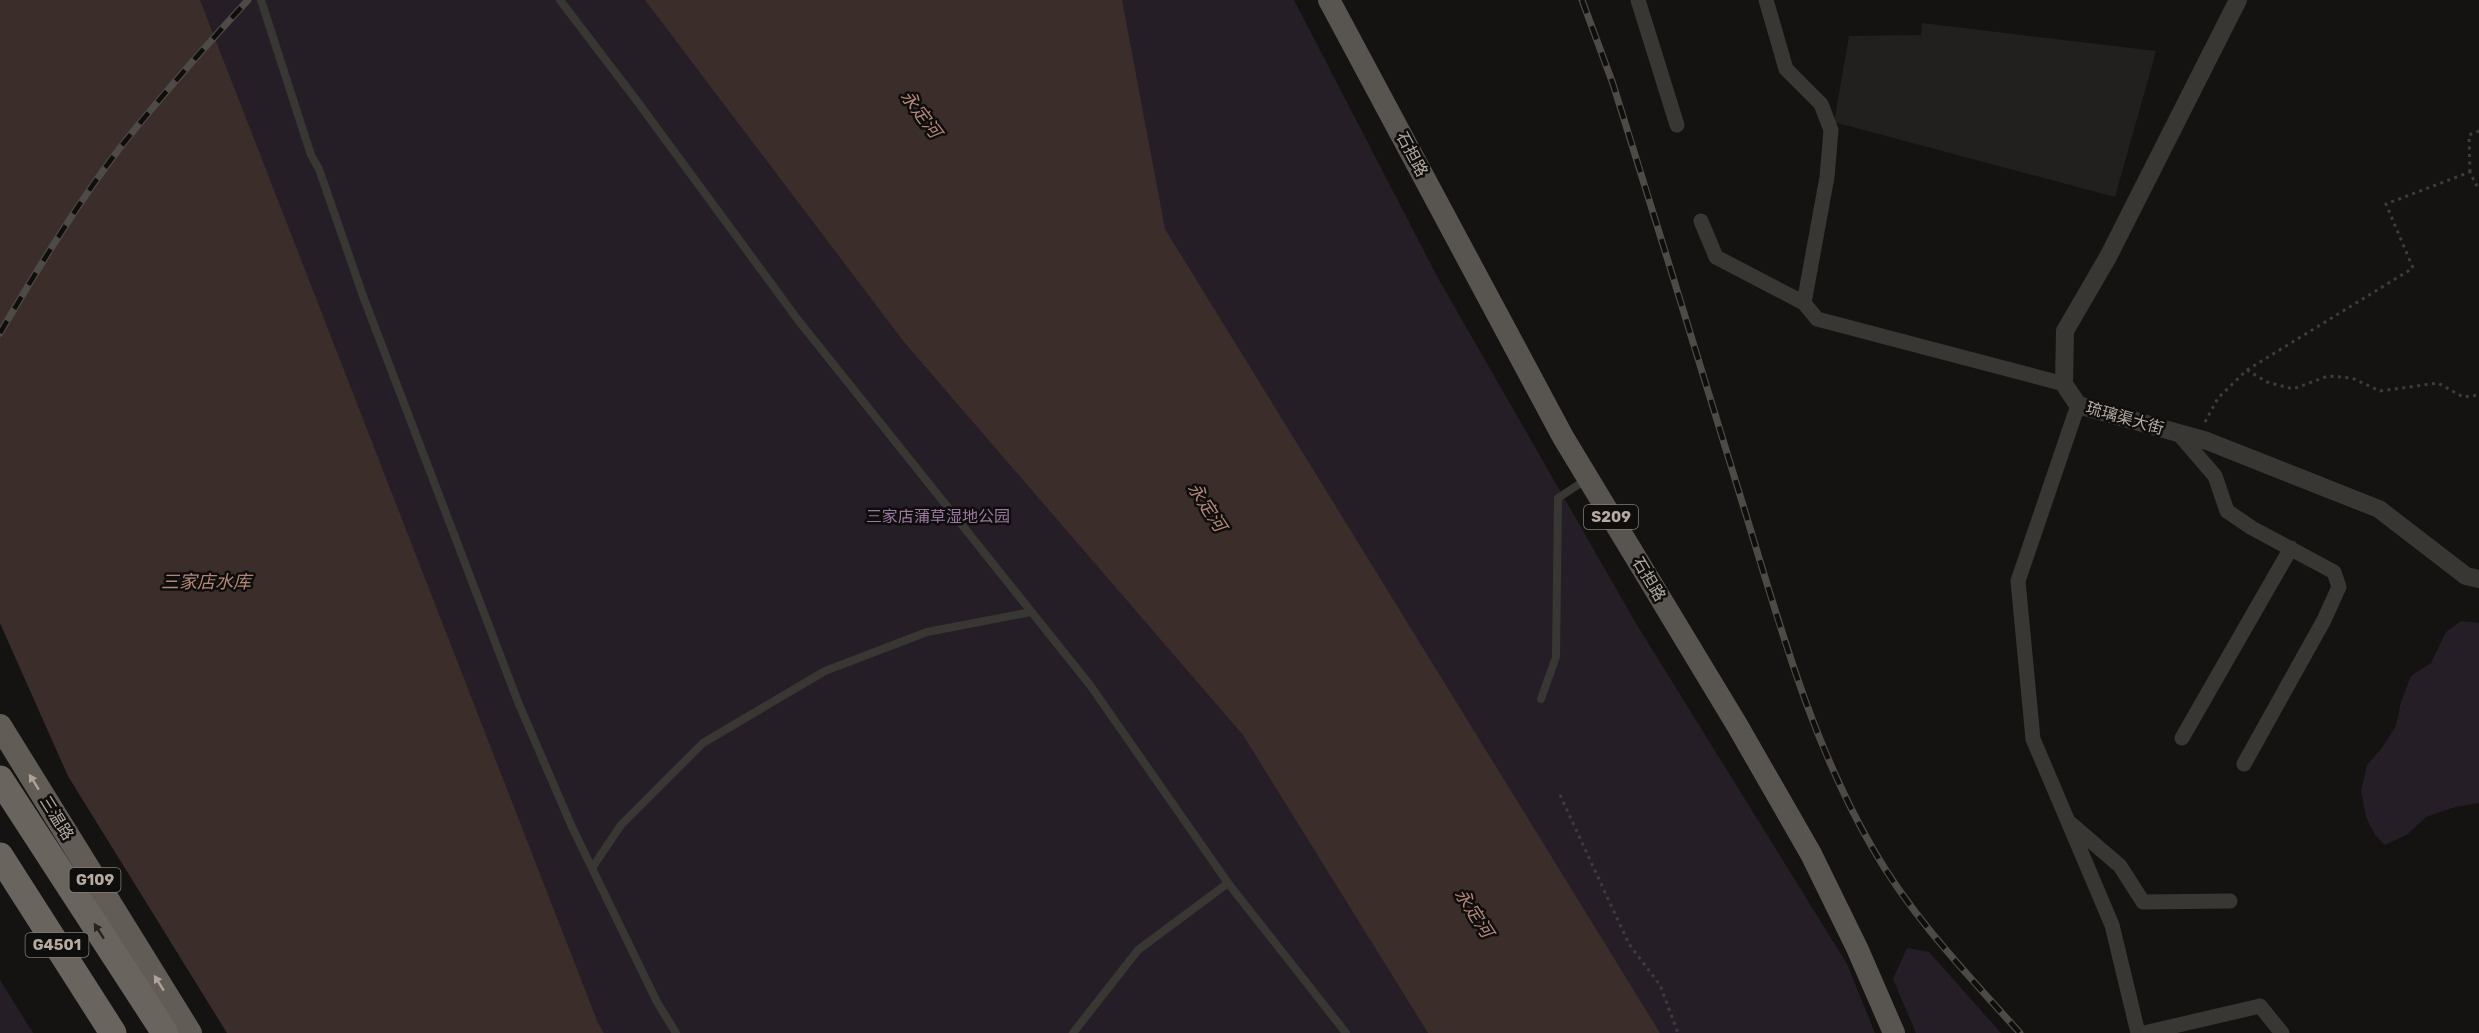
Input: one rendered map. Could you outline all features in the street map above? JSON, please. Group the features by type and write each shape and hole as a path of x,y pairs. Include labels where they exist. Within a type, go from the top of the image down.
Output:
{"highway":[{"name":"三温路","path":"0,726 190,1033"},
{"name":"G4501","path":"0,779 165,1033"},
{"name":"G4501","path":"0,855 112,1032"}],"main road":[{"name":"石担路","path":"1329,0 1563,437 1737,725 1811,854 1857,948 1894,1033"}],"street":[{"path":"1638,0 1677,125"},
{"path":"1766,0 1786,69 1821,104 1831,130 1825,188 1804,303"},
{"path":"1701,221 1716,257 1804,303 1817,319 2064,384 2065,331 2108,257 2238,0"},
{"name":"琉璃渠大街","path":"2064,384 2078,405 2187,435 2379,509 2466,576 2479,579"},
{"path":"2078,405 2018,581 2032,739 2112,925 2138,1033"},
{"path":"2187,435 2215,476 2227,511 2334,572 2339,587 2324,620 2244,764"},
{"path":"2182,738 2291,549"},
{"path":"2068,821 2120,866 2143,902 2230,901"},
{"path":"2144,1033 2260,1006 2282,1033"}],"lane":[{"path":"261,0 312,155 319,169 363,296 518,702 592,868 657,1002 676,1033"},
{"path":"560,0 637,100 798,320 1090,685 1228,883 1346,1033"},
{"path":"1541,699 1557,657 1558,498 1588,479"},
{"path":"592,868 621,825 703,742 825,671 927,632 1031,612"},
{"path":"1073,1033 1138,950 1228,883"}],"path":[{"path":"2479,131 2469,135 2470,172 2476,185 2479,184"},
{"path":"2187,435 2218,398 2247,370 2413,268 2386,204 2470,172"},
{"path":"2247,370 2267,382 2293,389 2328,376 2352,378 2380,391 2439,383 2463,397 2479,395"},
{"path":"1560,795 1629,944 1660,985 1678,1033"}],"shaded area":[{"path":"1922,23 2156,51 2115,197 1834,122 1849,36 1921,35"}],"green space":[{"name":"三家店蒲草湿地公园","path":"0,0 1294,0 1439,280 1637,625 1847,964 1875,1033 227,1033 68,776 0,623"},
{"path":"2461,621 2479,623 2479,803 2455,807 2426,817 2408,834 2385,845 2375,835 2366,817 2361,791 2367,765 2382,748 2396,726 2401,702 2411,676 2431,663 2446,632"},
{"path":"1907,948 1929,952 2001,1033 1916,1033 1893,979"},
{"path":"0,980 33,1033 0,1033"}],"water":[{"name":"三家店水库","path":"0,0 200,0 598,1023 604,1033 227,1033 68,776 0,623"},
{"name":"永定河","path":"645,0 1122,0 1165,229 1660,1033 1428,1033 1243,735 904,342"}],"railway":[{"path":"0,333 42,262 119,149 182,73 248,0"},
{"path":"1582,0 1613,84 1798,681 1832,767 1851,808 1888,874 1960,967 2020,1033"}]}
